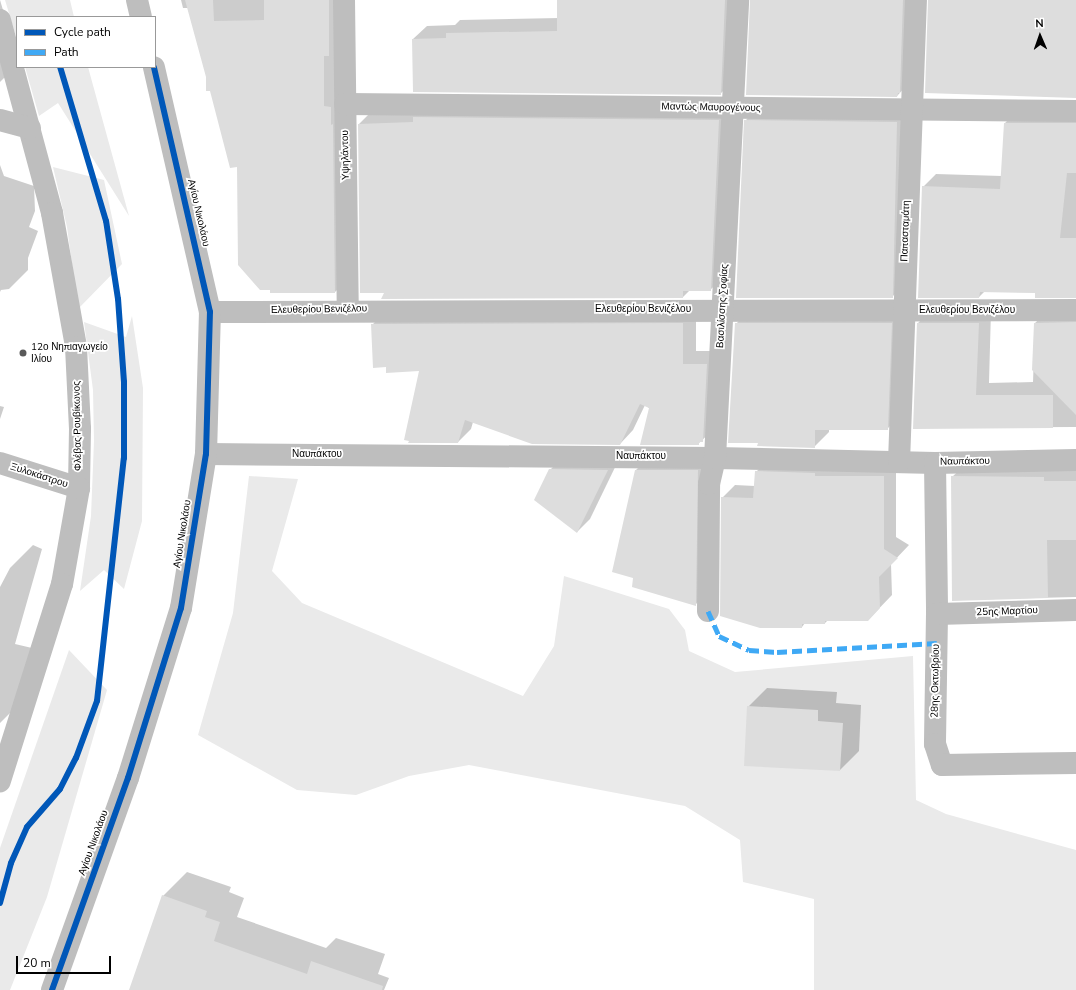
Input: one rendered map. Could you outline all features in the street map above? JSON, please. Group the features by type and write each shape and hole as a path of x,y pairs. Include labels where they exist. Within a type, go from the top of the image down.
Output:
{"street":[{"path":"137,0 141,16"},
{"name":"Υψηλάντου","path":"344,0 348,310"},
{"name":"Βασιλίσσης Σοφίας","path":"708,610 709,484 716,458 734,109 738,0"},
{"name":"Παπασταμάτη","path":"898,462 902,311 916,0"},
{"name":"Φλέβας Ρουβίκωνος","path":"0,20 52,213 76,347 80,429 79,488 62,584 0,781"},
{"name":"Αγίου Νικολάου","path":"52,990 128,778 181,608 206,454 210,312 154,68"},
{"name":"Μαντώς Μαυρογένους","path":"345,104 734,109 1076,111"},
{"path":"0,120 30,128"},
{"name":"Ελευθερίου Βενιζέλου","path":"210,312 348,310 1076,310"},
{"name":"Ναυπάκτου","path":"206,454 716,458 935,463 1076,460"},
{"name":"Ξυλοκάστρου","path":"0,463 79,488"},
{"name":"28ης Οκτωβρίου","path":"935,463 937,614 935,744 942,765 1076,763"},
{"name":"25ης Μαρτίου","path":"937,614 1076,610"}],"shaded area":[{"path":"5,0 70,0 74,16 16,16 16,37"},
{"path":"25,68 88,68 129,216 58,103 39,116"},
{"path":"53,167 104,180 122,264 78,309 67,227"},
{"path":"132,316 143,388 142,521 124,589 104,570 80,591 91,516 94,441 93,390 84,322 126,337"},
{"path":"249,476 298,479 272,571 302,603 523,696 554,646 564,576 669,609 685,630 689,651 735,672 913,656 916,800 946,814 1076,850 1076,990 814,990 814,899 743,882 740,840 685,806 469,765 409,776 356,795 297,790 198,735 233,613"},
{"path":"69,650 107,690 47,897 10,990 0,990 0,848"}],"building":[{"path":"185,0 213,0 214,21 264,20 264,0 329,0 329,56 324,56 324,106 331,107 331,125 333,124 335,293 270,293 270,290 260,290 238,265 237,167 230,168 210,91 206,91 206,77"},
{"path":"557,0 725,0 721,95 413,92 412,39 446,38 446,33 557,31"},
{"path":"750,0 903,0 900,93 898,93 897,97 746,95"},
{"path":"928,0 1076,0 1076,98 925,93"},
{"path":"413,117 719,120 711,291 683,291 683,298 381,299 384,293 360,293 358,124 413,122"},
{"path":"744,120 897,122 893,298 736,298"},
{"path":"1004,123 1076,123 1076,173 1067,173 1060,238 1076,238 1076,298 1035,298 1035,293 980,292 979,298 918,298 922,186 1000,189"},
{"path":"1076,322 1076,415 1032,370 1034,323"},
{"path":"683,323 683,364 707,364 703,442 699,442 699,445 640,445 649,408 640,404 620,445 532,444 465,420 458,443 408,443 409,441 404,440 419,371 386,373 386,367 373,368 371,324"},
{"path":"735,323 892,323 888,430 815,430 815,448 757,446 758,443 728,443"},
{"path":"917,323 979,323 976,395 1053,395 1053,428 913,429"},
{"path":"549,469 608,470 577,533 534,500"},
{"path":"635,470 698,470 696,606 632,587 633,578 612,572"},
{"path":"755,471 815,473 815,476 884,476 884,549 898,558 879,577 880,608 868,621 825,621 825,624 802,624 802,628 760,628 720,616 721,497 753,498"},
{"path":"951,476 1044,477 1044,481 1076,481 1076,540 1047,540 1048,598 952,601"},
{"path":"747,706 818,710 818,721 843,723 840,771 744,766"},
{"path":"162,895 207,911 205,917 220,922 214,941 307,974 311,961 383,986 382,990 129,990"}],"marked path":[{"path":"708,611 719,636 749,650 777,652 937,643"}],"cycle path":[{"path":"0,903 11,863 27,827 60,789 76,758 97,701 124,458 124,382 118,299 106,221 60,68"},
{"path":"52,990 128,778 181,608 206,454 210,312 154,68"}],"place":[{"name":"12ο Νηπιαγωγείο Ιλίου","path":"23,353"}]}
